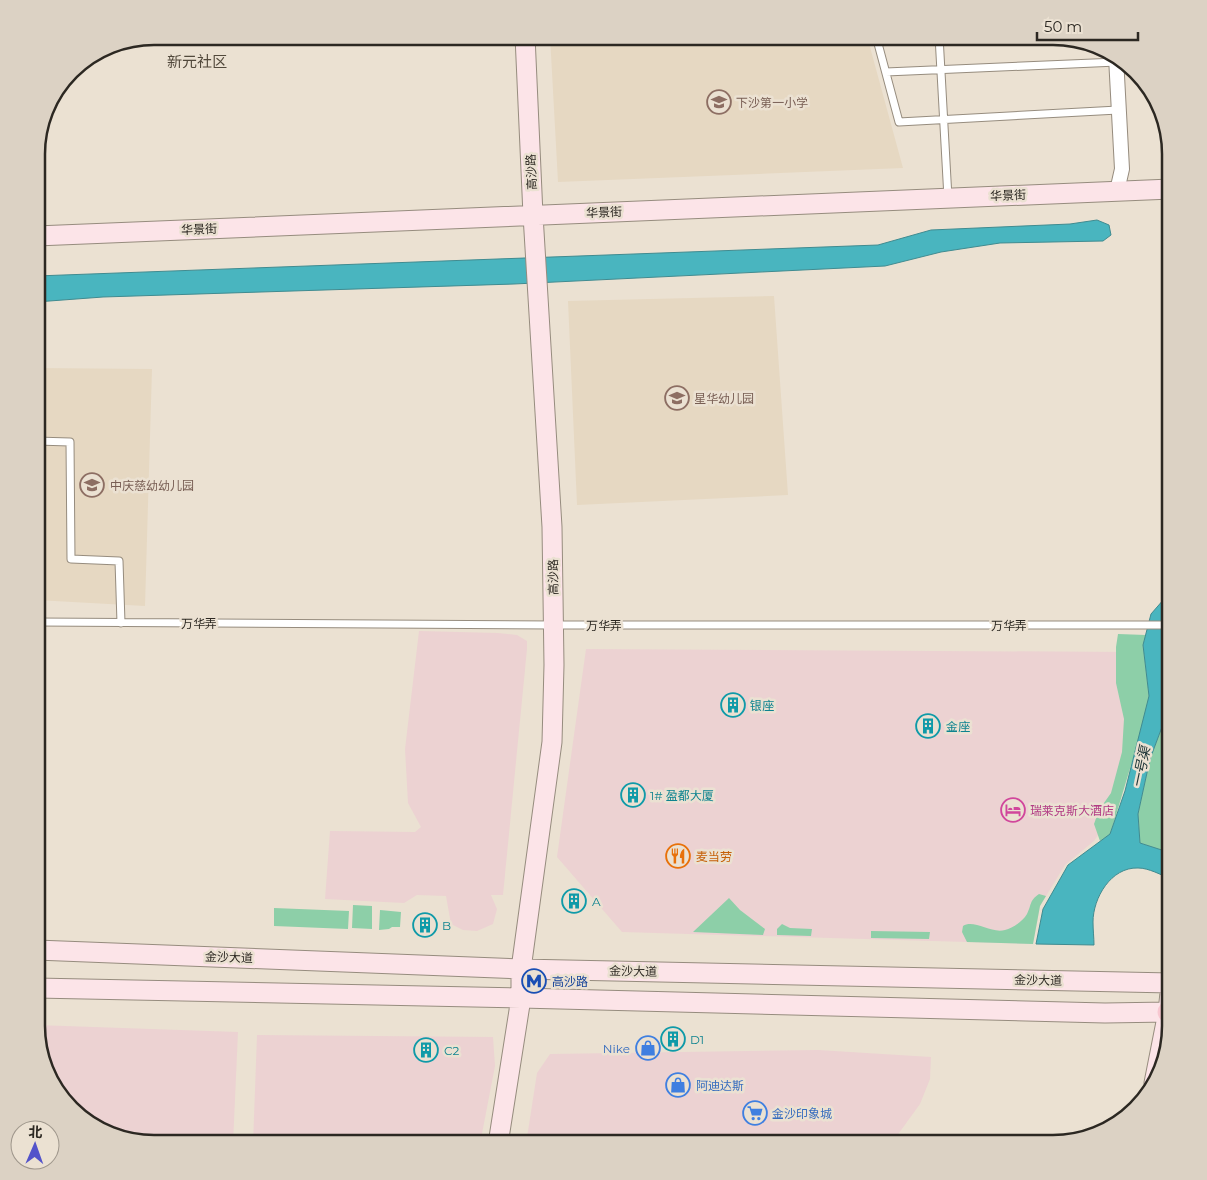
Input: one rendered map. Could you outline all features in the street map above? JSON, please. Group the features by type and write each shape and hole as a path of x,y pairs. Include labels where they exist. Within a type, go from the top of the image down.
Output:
{"main road":[{"name":"高沙路","path":"499,1135 521,998 521,969 552,742 554,665 552,527 533,215 525,45"},
{"name":"华景街","path":"45,236 1162,189"},
{"name":"金沙大道","path":"45,950 521,969 1162,983"},
{"path":"45,988 1105,1013 1162,1012"}],"street":[{"path":"1116,66 1122,169 1117,191"}],"lane":[{"path":"878,45 899,122 1118,110"},
{"path":"939,45 948,198"},
{"path":"886,72 1107,60"},
{"path":"45,441 70,442 71,559 119,561 121,623"},
{"name":"万华弄","path":"45,622 554,625 1162,625"}],"shaded area":[{"name":"下沙第一小学","path":"550,45 869,45 903,168 558,182"},
{"name":"星华幼儿园","path":"774,296 788,495 577,505 568,301"},
{"name":"中庆慈幼幼儿园","path":"45,368 152,369 145,606 45,600"},
{"path":"419,631 498,633 517,635 527,641 503,895 491,895 497,909 493,924 477,931 463,930 451,924 446,896 417,895 404,903 325,899 330,831 415,832 421,827 408,803 405,749"},
{"path":"586,649 1130,652 1140,689 1108,821 1094,841 1065,865 1040,906 1033,944 622,932 557,857"},
{"path":"45,1025 238,1032 233,1135 154,1135 133,1133 106,1124 72,1098 53,1068 46,1040"},
{"path":"257,1035 493,1037 495,1066 482,1135 253,1135"},
{"path":"818,1050 931,1057 930,1079 920,1104 898,1135 527,1135 537,1073 550,1054"}],"green space":[{"path":"1118,634 1146,635 1143,645 1149,696 1144,722 1110,835 1100,841 1094,824 1099,810 1111,793 1122,752 1124,719 1116,683"},
{"path":"1162,727 1162,850 1140,843 1138,814 1150,759"},
{"path":"1039,894 1046,896 1040,906 1033,944 967,942 962,932 963,926 972,924 1000,931 1008,929 1023,919 1032,901"},
{"path":"729,898 740,910 765,929 763,935 693,932"},
{"path":"353,905 372,906 372,929 352,928"},
{"path":"274,908 349,911 348,929 274,926"},
{"path":"380,910 401,912 400,927 379,930"},
{"path":"782,924 790,928 812,929 811,936 777,935 777,929"},
{"path":"871,931 930,932 929,939 871,938"}],"water":[{"path":"1097,220 1109,225 1111,235 1103,241 1000,243 941,252 885,266 514,284 103,297 45,301 45,276 878,245 931,230 1070,224"},
{"name":"一号渠","path":"1162,601 1162,727 1150,759 1138,814 1140,843 1162,850 1162,875 1151,870 1138,868 1128,869 1112,878 1105,886 1096,903 1093,922 1094,945 1036,944 1043,909 1068,865 1110,834 1125,791 1149,696 1143,645 1151,614"}],"place":[{"name":"下沙第一小学","path":"719,102"},
{"name":"星华幼儿园","path":"677,398"},
{"name":"中庆慈幼幼儿园","path":"92,485"},
{"name":"银座","path":"733,705"},
{"name":"金座","path":"928,726"},
{"name":"1# 盈都大厦","path":"633,795"},
{"name":"瑞莱克斯大酒店","path":"1013,810"},
{"name":"麦当劳","path":"678,856"},
{"name":"A","path":"574,901"},
{"name":"B","path":"425,925"},
{"name":"高沙路","path":"534,981"},
{"name":"D1","path":"673,1039"},
{"name":"Nike","path":"648,1048"},
{"name":"C2","path":"426,1050"},
{"name":"阿迪达斯","path":"678,1085"},
{"name":"金沙印象城","path":"755,1113"}],"district":[{"name":"新元社区","path":"197,61"}]}
